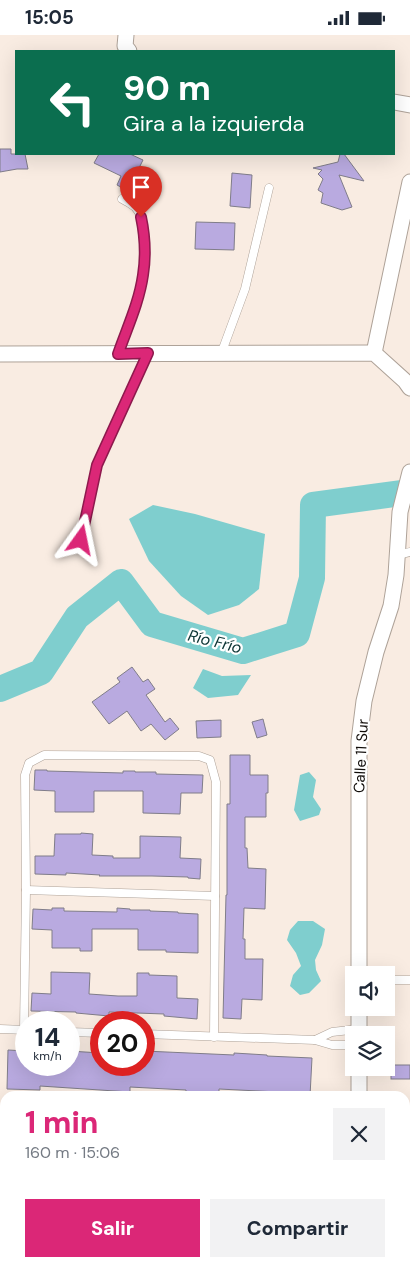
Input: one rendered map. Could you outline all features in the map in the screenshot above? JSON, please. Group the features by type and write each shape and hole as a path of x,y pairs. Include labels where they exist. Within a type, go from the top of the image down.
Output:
{"street":[{"path":"126,35 125,46 128,50"},
{"path":"395,102 410,105"},
{"path":"374,353 410,182"},
{"path":"0,354 374,353 405,381 410,388"},
{"name":"Calle 11 Sur","path":"359,966 359,741 364,701 390,606 396,575 404,554 400,512 410,473"},
{"path":"359,1076 359,1091"}],"lane":[{"path":"221,353 245,289 269,188"},
{"path":"118,354 138,300 144,274 145,238 141,217 135,208 122,199"},
{"path":"81,540 97,465 148,353"},
{"path":"25,1011 25,775 29,763 44,755 199,756 210,760 216,782 214,1037"},
{"path":"26,891 215,896"},
{"path":"395,980 410,980"},
{"path":"0,1029 15,1030"},
{"path":"315,1040 332,1032 345,1032"},
{"path":"155,1034 315,1040 332,1045 345,1045"}],"water":[{"path":"153,505 195,514 265,534 259,589 239,605 208,615 181,596 149,561 129,519"},
{"path":"203,669 222,676 251,675 238,695 208,698 193,688"},
{"path":"309,772 316,780 313,797 321,809 319,815 300,821 294,810 300,775"},
{"path":"298,921 313,921 325,929 322,945 315,960 316,970 321,981 309,993 300,995 290,986 293,975 301,966 296,953 287,940 290,930"}],"building":[{"path":"0,149 11,149 11,154 25,155 28,169 0,172"},
{"path":"98,155 132,155 143,160 133,180 156,192 150,202 117,185 121,176 94,163"},
{"path":"340,155 345,155 364,181 339,175 352,207 342,210 321,203 323,193 318,190 323,179 318,174 322,170 313,168 338,162"},
{"path":"232,173 252,175 250,208 230,206"},
{"path":"196,222 235,223 234,250 195,249"},
{"path":"132,667 143,682 148,679 155,689 146,695 165,722 170,718 179,729 165,740 151,724 141,731 127,711 109,724 92,702 120,682 117,678"},
{"path":"263,719 267,735 257,738 252,722"},
{"path":"221,720 221,737 197,738 196,721"},
{"path":"230,755 250,755 250,775 268,775 266,817 245,817 245,848 247,848 248,868 266,869 265,909 244,908 243,939 245,939 245,959 263,959 262,1000 242,999 241,1019 223,1018 227,895 227,804 230,804"},
{"path":"35,770 123,773 123,771 135,771 156,772 156,774 203,775 202,793 181,793 180,814 143,813 143,791 94,791 94,812 55,812 55,791 34,790"},
{"path":"55,834 93,834 92,855 113,856 113,858 140,858 140,836 181,837 180,858 201,859 200,879 188,877 99,876 66,873 66,875 35,874 35,856 54,856"},
{"path":"52,908 64,908 64,911 117,912 117,908 198,914 198,953 138,950 138,929 92,929 92,951 80,951 80,948 52,948 52,930 32,929 33,909 52,910"},
{"path":"51,972 90,973 89,994 118,996 137,996 137,973 177,976 177,998 198,999 197,1019 164,1016 164,1014 155,1014 155,1011 90,1011 90,1014 80,1013 80,1011 31,1011 32,993 51,994"},
{"path":"8,1050 15,1050 15,1076 80,1076 80,1052 90,1052 90,1076 155,1076 155,1051 234,1055 234,1053 312,1058 310,1091 219,1089 219,1091 186,1091 130,1087 130,1091 115,1091 40,1086 40,1090 7,1089"},
{"path":"395,1065 410,1065 410,1079 391,1079 391,1076 395,1076"}],"waterway":[{"name":"Río Frío","path":"0,689 41,672 77,617 121,582 152,624 243,651 297,634 312,578 313,505 410,492"}],"route":[{"path":"81,540 97,465 148,353 118,354 138,300 144,274 145,238 141,217"}]}
